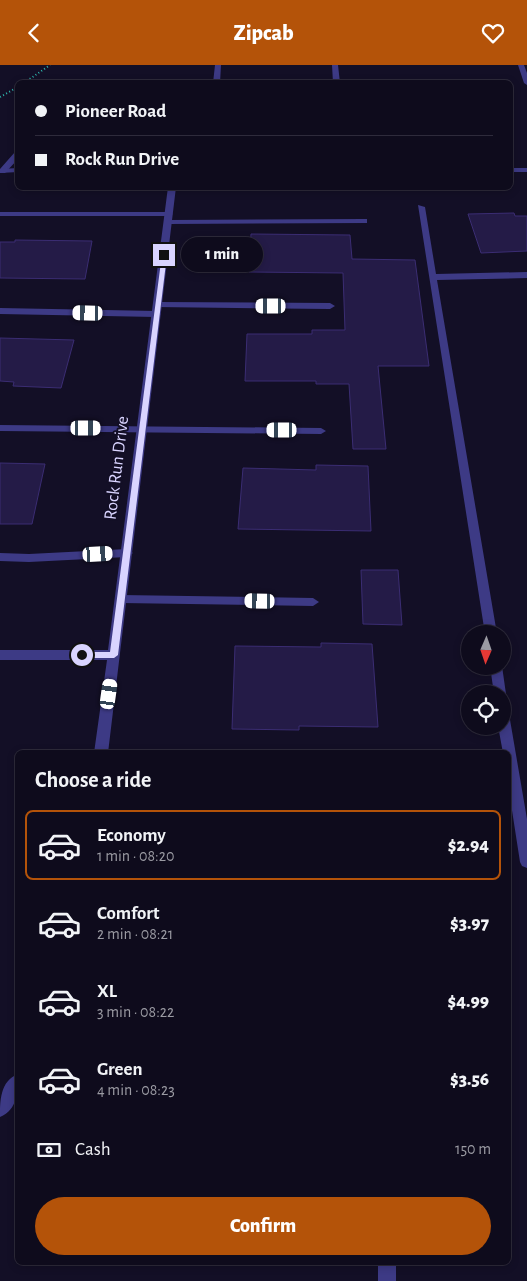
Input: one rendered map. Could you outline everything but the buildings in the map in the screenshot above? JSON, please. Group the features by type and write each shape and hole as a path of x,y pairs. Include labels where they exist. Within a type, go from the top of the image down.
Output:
{"street":[{"path":"216,80 218,65"},
{"path":"335,65 337,80"},
{"path":"521,65 527,83"},
{"path":"1,171 15,157"},
{"path":"513,169 527,170"},
{"path":"1,171 15,171"},
{"name":"Rock Run Drive","path":"101,750 172,190"},
{"path":"421,207 490,625"},
{"path":"0,214 364,221"},
{"path":"433,277 527,275"},
{"path":"0,311 330,306"},
{"path":"0,428 322,431"},
{"path":"0,557 29,558 127,553"},
{"path":"121,599 313,602"},
{"path":"0,655 114,655"},
{"path":"506,735 509,750"},
{"path":"511,763 527,862"},
{"path":"0,1109 15,1086"},
{"path":"387,1265 387,1281"}],"path":[{"path":"28,80 50,65"},
{"path":"0,97 15,89"}],"route":[{"path":"82,655 114,655 164,255"}]}
